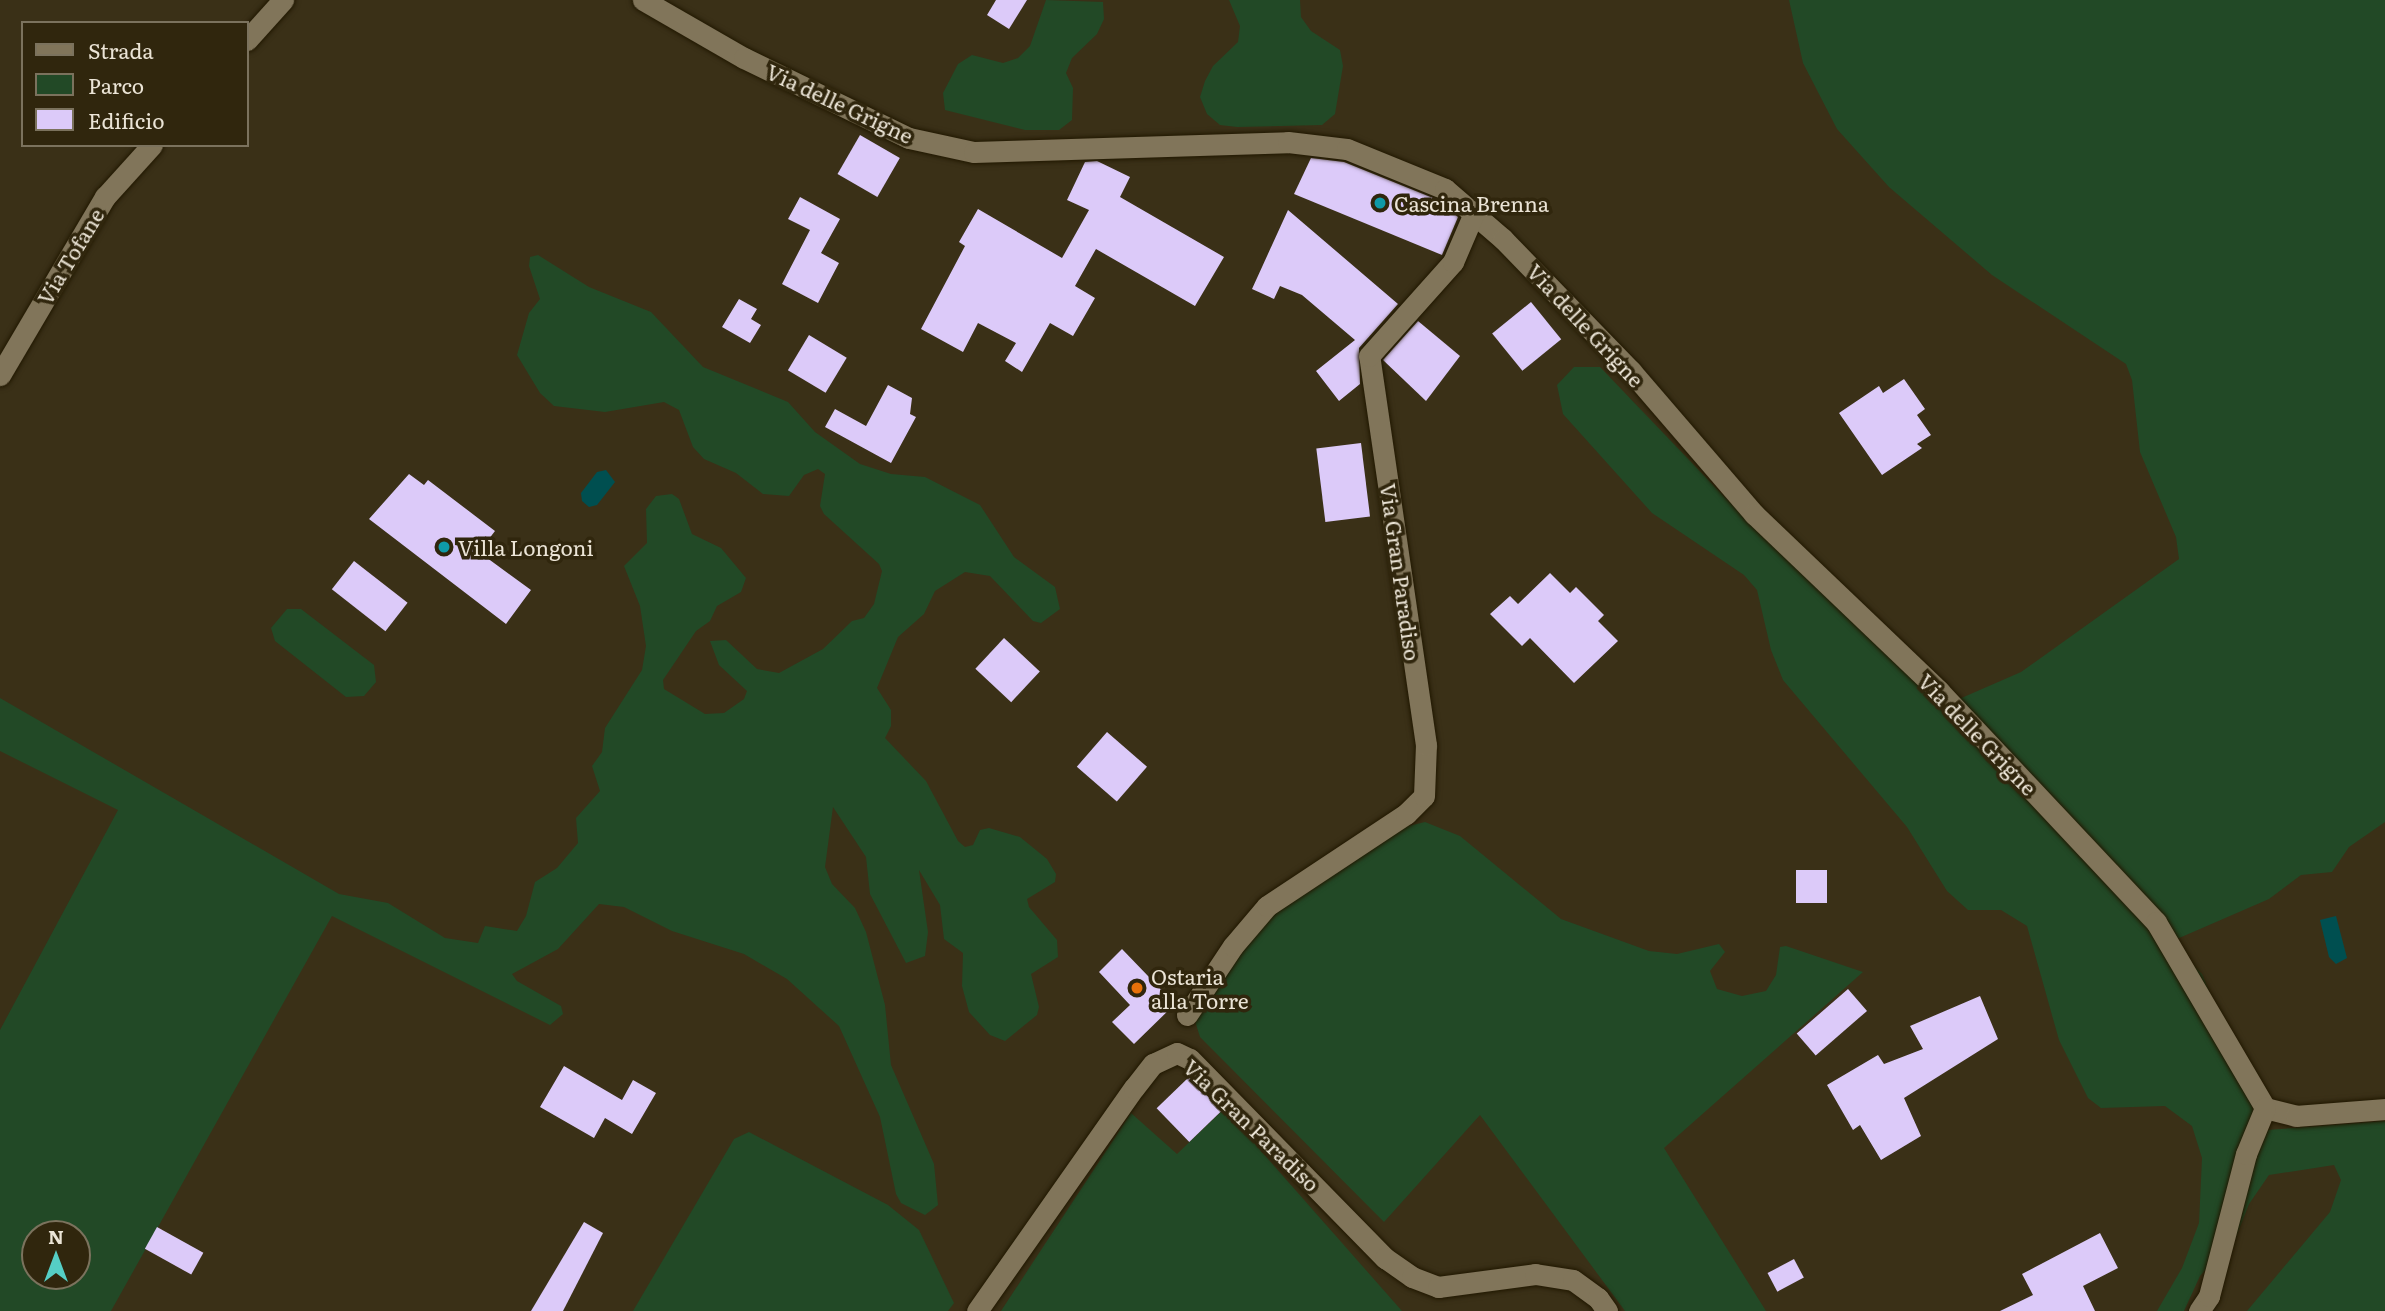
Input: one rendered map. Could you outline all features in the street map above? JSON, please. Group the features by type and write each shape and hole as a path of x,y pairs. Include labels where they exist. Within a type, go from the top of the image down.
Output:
{"street":[{"path":"248,39 283,0"},
{"name":"Via delle Grigne","path":"643,0 744,58 909,138 974,152 1288,142 1347,149 1445,189 1474,213 1631,371 1754,514 1938,691 2156,922 2265,1108"},
{"name":"Via Tofane","path":"0,376 105,197 150,147"},
{"name":"Via Gran Paradiso","path":"1188,1015 1233,946 1267,906 1406,814 1424,796 1426,745 1369,356 1453,262 1474,213"},
{"name":"Via Gran Paradiso","path":"977,1311 1133,1088 1153,1064 1177,1053 1190,1059 1385,1258 1412,1278 1438,1287 1535,1274 1573,1280 1607,1311"},
{"path":"2199,1311 2209,1296 2246,1154 2265,1108 2296,1116 2385,1109"}],"green space":[{"path":"1046,0 1103,2 1104,19 1097,34 1072,58 1066,73 1073,88 1072,120 1059,130 1025,130 945,110 943,93 958,64 972,55 1003,63 1018,58 1030,46"},
{"path":"1229,0 1300,0 1301,17 1311,31 1340,50 1343,66 1335,114 1322,125 1237,127 1220,125 1207,114 1200,97 1205,81 1213,66 1238,42 1240,26"},
{"path":"1789,0 2385,0 2385,822 2349,847 2332,872 2301,875 2269,899 2170,942 2202,974 2267,1130 2385,1121 2385,1311 2247,1311 2330,1212 2341,1180 2334,1165 2269,1175 2249,1204 2236,1237 2200,1276 2184,1311 2157,1311 2182,1268 2199,1223 2202,1158 2192,1126 2165,1106 2101,1108 2088,1098 2059,1040 2027,926 2001,910 1968,910 1947,891 1907,827 1783,680 1771,650 1757,590 1744,575 1652,513 1563,414 1557,385 1574,367 1600,367 1762,536 1950,703 2021,672 2179,559 2176,537 2140,452 2132,380 2126,364 1992,275 1889,187 1837,129 1803,63"},
{"path":"538,255 589,287 651,312 703,367 788,402 815,432 860,464 891,474 925,477 980,505 1014,557 1055,587 1060,609 1041,623 1033,621 990,576 965,572 935,591 924,614 898,637 877,688 891,710 891,726 885,738 926,781 958,841 965,847 973,845 980,830 989,828 1020,837 1047,859 1056,874 1055,882 1027,899 1029,907 1057,940 1058,957 1031,974 1039,1007 1037,1015 1005,1041 990,1035 969,1012 962,986 963,953 944,939 940,905 919,870 928,932 925,956 906,963 870,894 866,857 833,807 825,867 832,884 855,908 866,932 885,1005 891,1065 934,1164 938,1205 925,1215 901,1203 896,1194 880,1117 839,1026 787,979 744,954 672,931 624,907 599,904 558,949 512,974 517,981 561,1006 563,1014 550,1025 332,916 111,1311 0,1311 0,1030 118,810 0,751 0,698 339,894 388,903 445,938 478,943 485,926 517,931 526,916 535,882 557,868 578,843 576,818 600,791 592,766 602,752 605,728 642,670 646,646 640,606 624,566 647,543 646,509 656,496 672,494 679,499 692,534 721,548 746,578 741,592 717,606 710,621 696,631 663,680 664,689 705,714 724,713 744,699 747,691 719,665 710,641 726,640 757,669 779,673 823,649 852,621 864,618 874,604 882,571 879,564 824,514 820,506 825,474 818,469 804,475 789,496 763,494 736,473 704,459 693,447 679,410 664,402 605,412 554,406 540,393 517,355 529,313 540,299 529,266 530,257"},
{"path":"287,609 301,609 374,665 376,682 364,696 346,697 275,641 271,628"},
{"path":"1425,822 1460,836 1561,919 1649,951 1677,954 1719,944 1725,952 1710,971 1717,989 1742,996 1766,991 1776,975 1780,947 1786,946 1863,972 1664,1148 1766,1311 1625,1311 1480,1115 1384,1222 1200,1037 1194,1018 1271,909 1400,828"},
{"path":"1224,1109 1402,1311 1001,1311 1131,1113 1177,1154"},
{"path":"749,1132 888,1205 919,1230 954,1303 948,1311 633,1311 734,1139"}],"water":[{"path":"606,470 615,482 597,505 589,507 582,501 581,493 597,472"},
{"path":"2336,916 2347,958 2336,964 2329,957 2320,920"}],"building":[{"path":"996,0 1027,0 1009,29 987,15"},
{"path":"860,135 900,158 877,197 838,174"},
{"name":"Cascina Brenna","path":"1311,158 1344,162 1438,200 1458,217 1442,255 1294,194"},
{"path":"1097,161 1130,177 1120,197 1224,257 1195,306 1096,249 1075,286 1095,298 1073,336 1050,323 1022,372 1005,361 1016,343 978,323 963,352 921,329 965,246 959,242 978,209 1062,258 1089,210 1067,200 1085,162"},
{"path":"800,197 840,219 821,253 839,263 818,303 782,284 810,230 788,219"},
{"path":"1288,210 1398,304 1359,348 1360,384 1339,401 1316,371 1355,340 1302,295 1280,286 1274,299 1252,289"},
{"path":"739,299 757,309 751,319 761,325 750,343 722,327"},
{"path":"1531,302 1561,339 1522,371 1492,333"},
{"path":"1418,321 1460,356 1426,401 1383,360"},
{"path":"809,335 847,358 826,393 788,370"},
{"path":"1904,379 1925,409 1917,415 1931,435 1917,444 1922,448 1882,475 1839,413 1879,386 1883,393"},
{"path":"888,385 912,398 910,414 916,417 891,463 825,427 835,409 866,426"},
{"path":"1361,443 1370,516 1325,522 1316,448"},
{"name":"Villa Longoni","path":"409,474 424,485 428,480 495,531 479,552 531,590 506,624 369,519"},
{"path":"354,561 408,603 385,631 332,589"},
{"path":"1550,573 1570,593 1576,587 1604,615 1598,621 1618,641 1574,683 1530,638 1522,646 1490,614 1510,596 1518,604"},
{"path":"1004,638 1040,671 1011,702 975,669"},
{"path":"1107,732 1147,767 1117,801 1077,767"},
{"path":"1796,870 1827,870 1827,903 1796,903"},
{"name":"Ostaria alla Torre","path":"1122,949 1175,1004 1134,1044 1112,1022 1130,1005 1099,972"},
{"path":"1848,989 1867,1011 1816,1055 1797,1034"},
{"path":"1980,996 1998,1039 1904,1098 1921,1136 1881,1160 1860,1125 1853,1130 1827,1085 1878,1055 1884,1064 1923,1049 1910,1026"},
{"path":"564,1066 622,1100 633,1080 656,1093 632,1134 605,1118 594,1138 540,1107"},
{"path":"1189,1077 1222,1111 1189,1142 1157,1108"},
{"path":"584,1222 603,1233 563,1311 531,1311"},
{"path":"157,1227 203,1253 191,1275 145,1249"},
{"path":"2100,1233 2118,1268 2083,1286 2095,1311 2000,1311 2033,1295 2022,1274"},
{"path":"1794,1259 1804,1278 1777,1292 1768,1273"}],"place":[{"name":"Cascina Brenna","path":"1380,203"},
{"name":"Villa Longoni","path":"444,547"},
{"name":"Ostaria alla Torre","path":"1137,988"}]}
